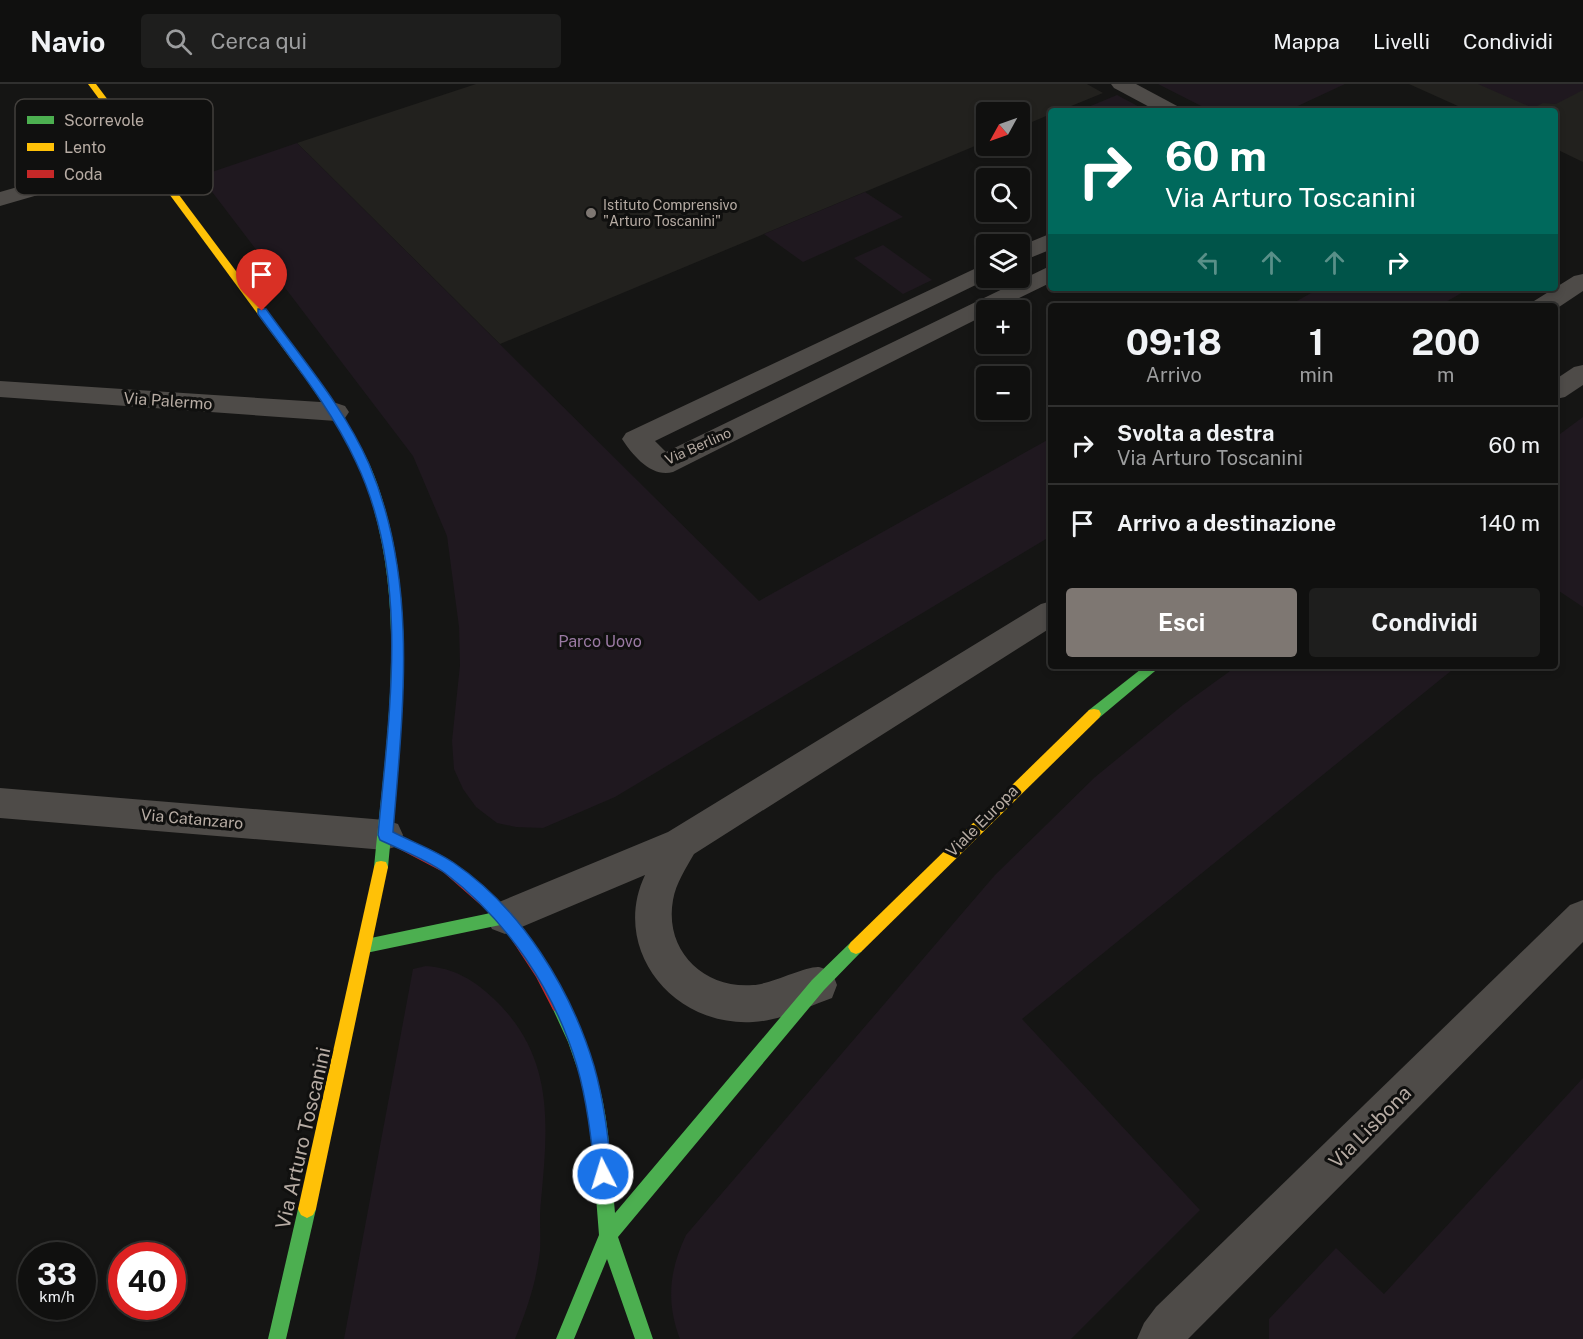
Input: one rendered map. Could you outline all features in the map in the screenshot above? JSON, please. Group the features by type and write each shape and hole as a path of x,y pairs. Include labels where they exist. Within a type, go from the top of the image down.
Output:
{"street":[{"name":"Via Arturo Toscanini","path":"92,84 103,99"},
{"path":"1121,84 1166,108"},
{"path":"0,200 17,195"},
{"name":"Via Arturo Toscanini","path":"176,195 336,412 370,480 382,516 392,566 398,623 398,672 385,835 366,946 277,1339"},
{"path":"1030,250 1048,242"},
{"name":"Via Berlino","path":"976,275 636,439 663,465 1022,288"},
{"name":"Via Berlino","path":"1030,284 1048,275"},
{"path":"1558,390 1583,373"},
{"name":"Via Palermo","path":"0,389 336,412"},
{"path":"366,946 505,917 681,843 1048,614"},
{"name":"Viale Europa","path":"608,1235 818,985 1030,774 1094,714 1150,669"},
{"name":"Via Catanzaro","path":"0,803 385,835"},
{"path":"385,835 448,867 505,917 555,994 585,1065 598,1120 608,1235 644,1339"},
{"name":"Viale Europa","path":"681,843 659,886 652,925 657,947 675,976 704,997 738,1004 764,1003 818,985"},
{"name":"Via Lisbona","path":"1160,1339 1172,1323 1583,917"},
{"path":"564,1339 608,1235"}],"shaded area":[{"name":"Istituto Comprensivo \"Arturo Toscanini\"","path":"476,84 1087,84 1103,93 1066,108 1048,108 1048,115 1030,123 1030,102 976,102 976,146 500,344 297,143"},
{"path":"1409,84 1583,84 1583,162 1558,150 1558,108 1462,108"}],"green space":[{"path":"1158,84 1345,84 1293,108 1205,108"},
{"path":"1478,84 1583,84 1583,90 1556,104 1543,103 1533,108"},
{"path":"1117,95 1141,108 1086,108"},
{"name":"Parco Uovo","path":"297,143 759,601 1048,440 1048,538 615,797 543,828 516,827 497,823 476,807 463,789 454,769 452,741 460,665 459,627 447,536 413,456 213,193 213,172"},
{"path":"865,192 903,217 803,262 764,234"},
{"path":"883,245 932,280 903,294 854,258"},
{"path":"1315,291 1465,291 1444,303 1293,303"},
{"path":"1583,417 1583,607 1558,590 1558,436"},
{"path":"1233,669 1453,669 1022,1019 1200,1210 1071,1339 680,1339 673,1312 671,1287 676,1261 686,1235 995,875 1094,778 1183,705"},
{"path":"426,966 455,972 479,986 494,999 514,1021 528,1044 538,1068 545,1119 540,1251 530,1296 515,1339 344,1339 413,969"},
{"path":"1583,1078 1583,1339 1269,1339 1269,1319 1336,1248 1384,1294"}],"traffic: fast":[{"path":"306,372 342,425 371,482 385,529 394,576 397,624 395,722 381,867"},
{"path":"1094,714 1150,669"},
{"path":"366,946 505,917"},
{"path":"608,1235 818,985 856,947"},
{"path":"559,1005 576,1040 591,1085 598,1120 608,1235 565,1339"},
{"path":"277,1339 307,1209"},
{"path":"608,1235 644,1339"}],"traffic: slow":[{"path":"92,84 103,99"},
{"path":"174,195 306,372"},
{"path":"856,947 1094,714"},
{"path":"307,1209 381,867"}],"traffic: jam":[{"path":"385,835 448,867 505,917 542,972 559,1005"}],"place":[{"name":"Istituto Comprensivo \"Arturo Toscanini\"","path":"591,213"}],"route":[{"path":"262,311 336,412 363,463 382,516 392,566 398,623 396,715 385,835 419,850 448,867 476,890 505,917 542,972 567,1018 585,1065 598,1120 603,1174"}]}
